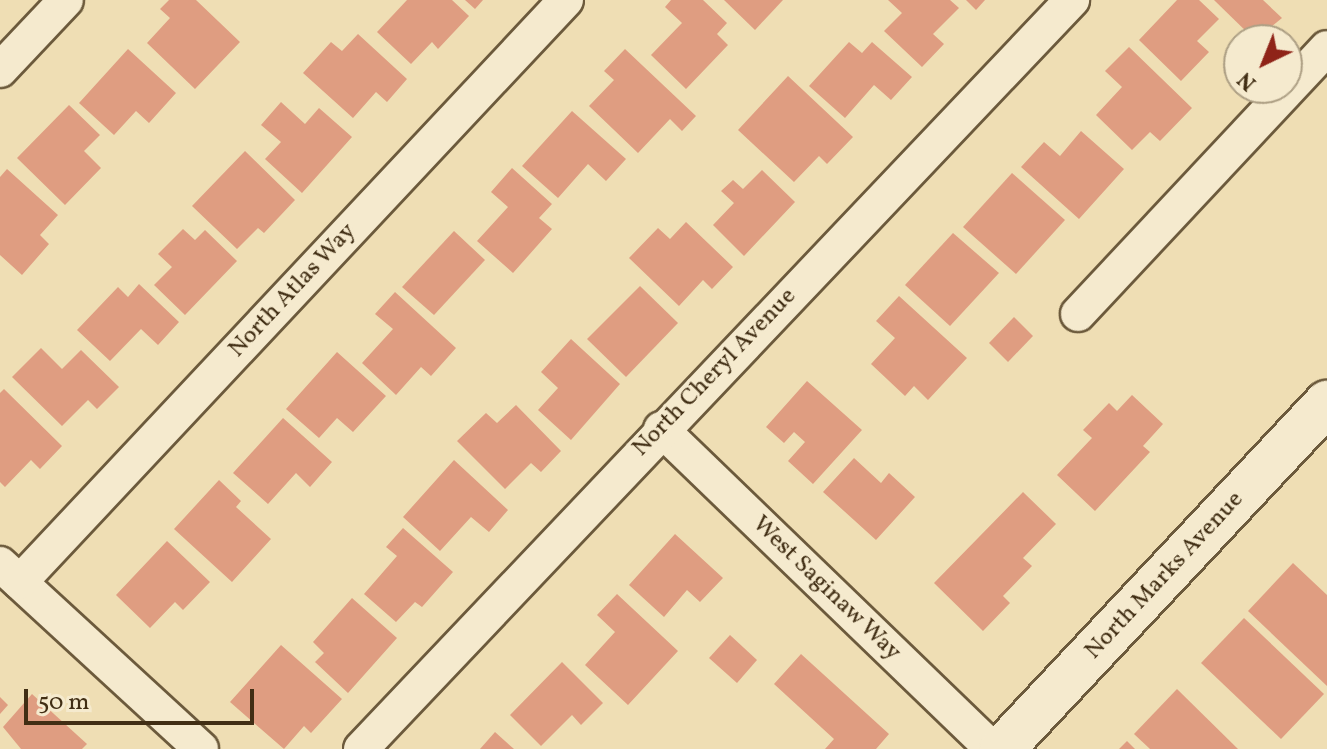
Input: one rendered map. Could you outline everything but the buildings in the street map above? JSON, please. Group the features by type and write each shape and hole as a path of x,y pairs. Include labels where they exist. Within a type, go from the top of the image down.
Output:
{"main road":[{"name":"North Marks Avenue","path":"1002,749 1327,403"}],"street":[{"path":"0,70 66,0"},
{"name":"North Atlas Way","path":"10,573 566,0"},
{"name":"North Cheryl Avenue","path":"361,749 661,429 1072,0"},
{"path":"1078,314 1327,48"},
{"name":"West Saginaw Way","path":"661,429 992,749"},
{"path":"10,573 201,749"}]}
